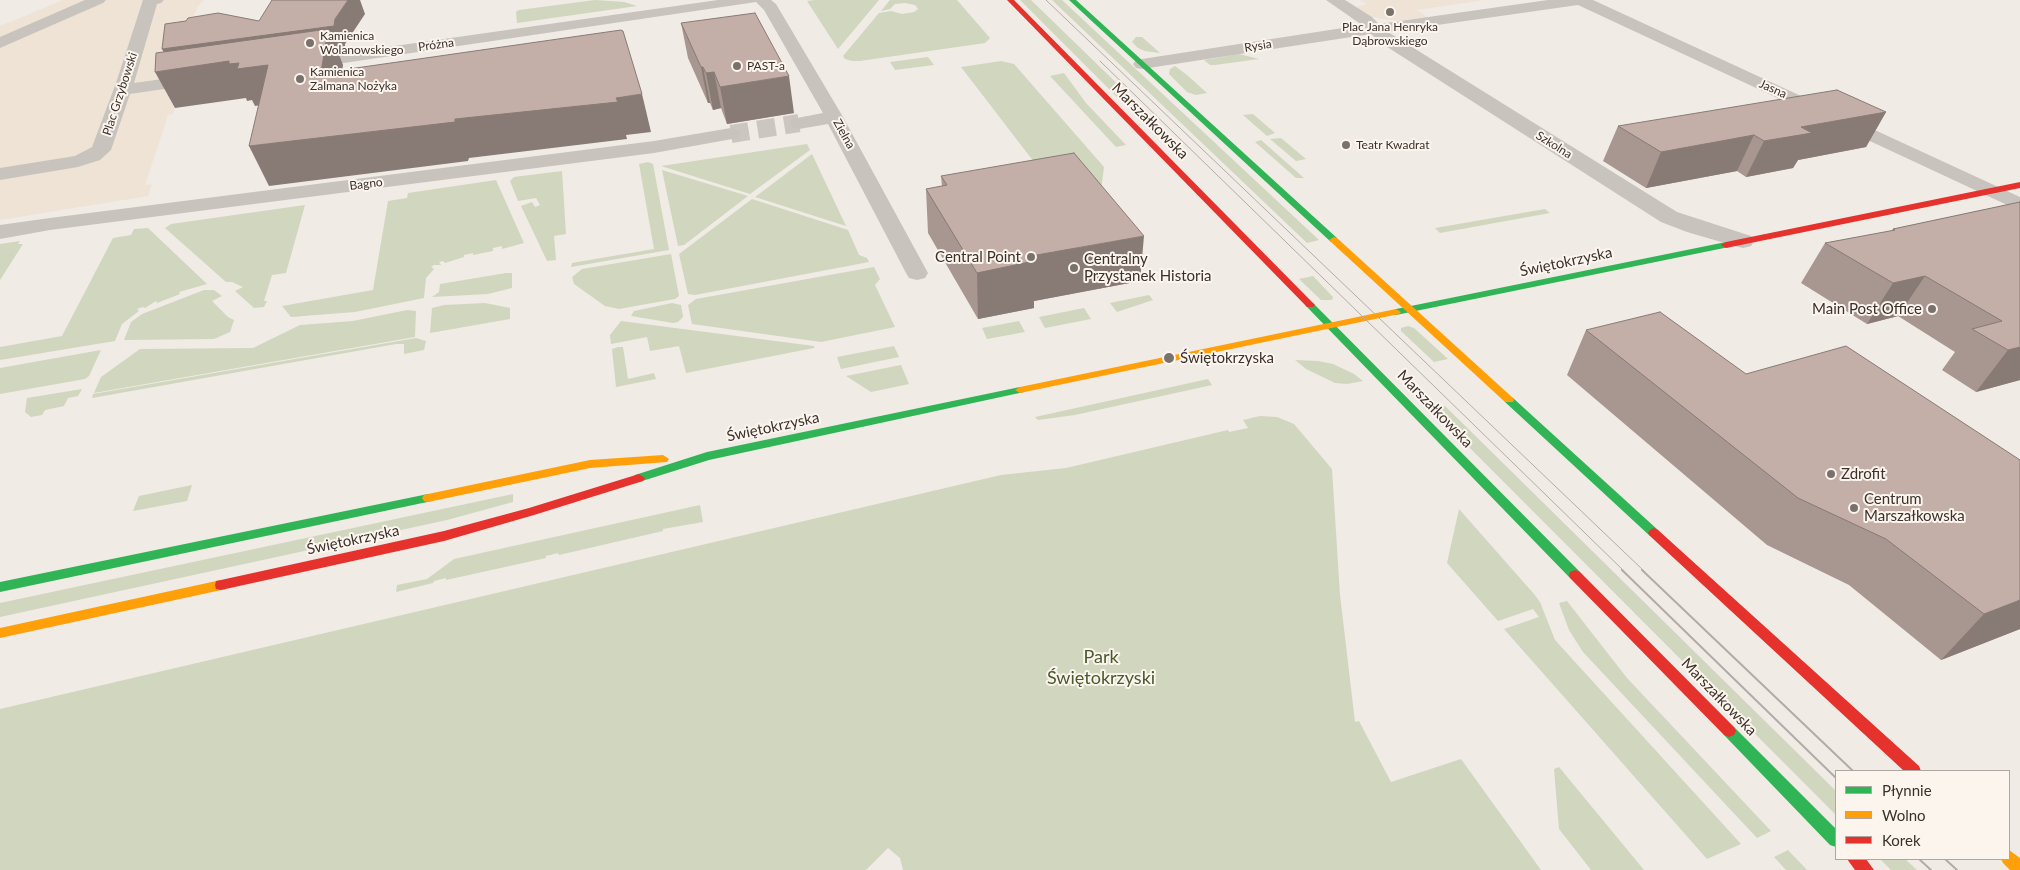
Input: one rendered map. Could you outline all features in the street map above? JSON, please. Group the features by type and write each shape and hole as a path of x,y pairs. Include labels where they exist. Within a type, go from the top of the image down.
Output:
{"main road":[{"name":"Marszałkowska","path":"1010,0 1835,839"},
{"path":"1072,0 1913,770"},
{"name":"Świętokrzyska","path":"0,632 452,533 530,512 707,456 1330,325 2020,185"},
{"name":"Świętokrzyska","path":"0,588 590,464 707,456"},
{"path":"2010,859 2020,869"},
{"path":"1856,860 1866,870"}],"street":[{"path":"0,43 98,0"},
{"name":"Plac Grzybowski","path":"0,174 78,161 101,150 123,90 150,1 156,0"},
{"name":"Próżna","path":"285,67 750,0"},
{"name":"Zielna","path":"762,0 770,8 834,117 917,273"},
{"path":"1334,0 1366,20 1375,29 1580,0"},
{"name":"Jasna","path":"1580,0 2020,205"},
{"name":"Rysia","path":"1142,64 1375,29"},
{"name":"Szkolna","path":"1375,29 1387,40 1669,217 1743,241"},
{"path":"123,90 217,76"},
{"path":"799,123 834,117"},
{"name":"Bagno","path":"0,232 654,147 731,134"}],"green space":[{"path":"595,0 624,2 637,6 517,23 516,12 519,10"},
{"path":"879,0 838,49 807,1"},
{"path":"890,0 957,0 990,38 985,43 860,61 845,59 843,56 879,13 891,11 902,14 914,12 918,9 915,5 905,3 895,4 890,9 881,11"},
{"path":"1020,0 1031,0 1133,99 1121,101"},
{"path":"1052,0 1062,0 1319,240 1307,243"},
{"path":"1136,37 1142,37 1160,53 1138,48 1132,42"},
{"path":"1239,54 1259,59 1215,65 1210,65 1204,60"},
{"path":"928,57 934,65 895,70 890,62"},
{"path":"1001,61 1014,64 1104,167 1101,191 1034,162 961,67"},
{"path":"1175,66 1207,93 1196,95 1187,92 1169,74 1170,69"},
{"path":"1064,73 1086,103 1126,145 1116,147 1050,76"},
{"path":"1253,114 1275,133 1267,136 1243,115"},
{"path":"1281,138 1306,159 1296,161 1270,139"},
{"path":"1261,140 1304,178 1296,178 1255,142"},
{"path":"807,144 810,150 750,194 661,166"},
{"path":"812,154 846,226 755,197"},
{"path":"648,162 653,164 669,250 571,267 572,263 654,249 639,164"},
{"path":"662,170 748,196 684,245 678,246"},
{"path":"562,171 566,234 554,236 556,260 547,261 521,206 532,202 535,207 540,205 536,198 518,201 510,181 514,177"},
{"path":"496,180 524,243 502,249 502,246 493,248 493,251 473,255 473,253 464,255 464,257 445,263 443,261 439,262 441,265 431,267 434,269 426,278 424,298 355,312 291,317 282,306 373,290 388,201 407,198 408,193"},
{"path":"752,199 848,230 859,255 867,258 869,262 695,295 688,294 679,254"},
{"path":"305,205 286,273 272,275 264,307 254,308 235,291 243,287 232,282 226,282 165,228 171,224"},
{"path":"1545,209 1550,213 1440,233 1435,228"},
{"path":"148,228 207,284 179,292 180,294 157,303 156,301 145,308 137,309 139,311 122,324 115,341 0,360 0,347 62,336 113,238 131,235 134,229"},
{"path":"20,241 18,244 23,244 0,280 0,244"},
{"path":"671,254 679,296 675,299 619,309 605,306 574,284 572,277 582,269"},
{"path":"874,267 880,279 875,285 895,327 821,342 692,324 688,305 696,299"},
{"path":"512,273 512,288 488,294 432,297 439,292 440,284"},
{"path":"1313,276 1333,297 1332,300 1321,300 1299,279"},
{"path":"204,290 214,290 222,296 212,301 228,317 234,320 230,332 214,339 124,340 131,322 142,314"},
{"path":"1149,295 1153,300 1117,312 1110,303"},
{"path":"485,303 510,308 510,319 430,333 432,308 444,305"},
{"path":"672,303 681,305 683,317 678,322 673,323 631,316 634,311"},
{"path":"1084,308 1091,319 1045,328 1039,317"},
{"path":"407,310 416,311 415,337 94,393 101,377 140,349 253,348 300,325 353,321"},
{"path":"621,321 814,346 814,348 686,373 679,346 650,351 647,337 611,344 610,335"},
{"path":"1019,321 1025,332 987,339 982,328"},
{"path":"1408,326 1414,328 1448,359 1434,362 1401,331 1401,328"},
{"path":"416,338 426,341 424,350 404,354 404,344 396,344 92,398 93,394"},
{"path":"894,346 899,357 841,369 837,357"},
{"path":"623,347 628,379 654,373 656,379 616,387 612,349"},
{"path":"101,350 89,376 85,379 0,394 0,368"},
{"path":"1295,360 1333,364 1354,374 1363,381 1347,384 1335,383 1306,369"},
{"path":"901,365 909,384 871,392 846,376"},
{"path":"1208,379 1212,385 1075,415 1038,420 1035,417"},
{"path":"82,389 78,396 68,398 64,406 45,410 42,415 31,417 25,412 27,398"},
{"path":"1445,406 1835,790 1835,814 1432,410"},
{"name":"Park Świętokrzyski","path":"1260,416 1277,417 1294,424 1332,469 1340,595 1355,722 1359,721 1391,782 1461,759 1541,870 903,870 900,858 888,848 866,870 0,870 0,709 1001,475 1066,468 1228,430 1229,432 1248,428 1243,420"},
{"path":"192,485 187,501 133,511 139,496"},
{"path":"513,494 513,502 447,520 0,617 0,603"},
{"path":"700,505 703,522 663,529 663,531 559,555 558,553 546,556 546,558 446,580 446,578 396,592 397,585 427,579 454,559"},
{"path":"1459,509 1540,602 1555,640 1741,844 1707,859 1504,629 1539,617 1533,609 1498,621 1447,563"},
{"path":"1567,601 1627,678 1771,831 1757,838 1583,652 1569,630 1559,603"},
{"path":"1559,767 1644,870 1591,870 1559,829 1554,769"},
{"path":"1788,850 1807,870 1786,870 1774,857"},
{"path":"1881,860 1906,860 1917,870 1891,870"}],"shaded area":[{"path":"63,0 204,0 198,6 193,17 189,17 177,43 175,108 173,114 168,115 145,185 152,184 148,196 0,220 0,26"},
{"name":"Plac Jana Henryka Dąbrowskiego","path":"1360,0 1484,0 1417,10 1427,17 1397,21 1367,16 1356,7 1367,4"}],"building":[{"path":"272,0 348,0 335,19 334,26 162,49 165,24 218,13 259,21"},
{"path":"755,13 789,76 720,87 714,72 706,73 703,67 701,67 681,23"},
{"path":"328,29 321,73 621,30 623,31 642,94 616,98 618,102 455,119 455,122 249,146 268,65 237,69 239,63 229,64 229,61 155,72 156,53"},
{"path":"1837,90 1886,112 1801,127 1812,133 1764,141 1754,135 1661,152 1618,126"},
{"path":"1074,153 1144,236 1031,256 1034,261 977,273 926,189 947,185 941,176"},
{"path":"2020,202 2020,347 2008,350 1972,329 2002,321 1925,276 1893,283 1825,243 1895,230 1893,229"},
{"path":"1660,312 1746,374 1846,346 2020,460 2020,600 1984,614 1886,539 1798,498 1586,330"}],"tunnel":[{"path":"731,134 799,123"}],"tram line":[{"path":"1046,0 1644,571"},
{"path":"1100,61 1624,571"},
{"path":"1622,570 1835,777"},
{"path":"1642,570 1852,770"},
{"path":"1920,860 1931,870"},
{"path":"1946,860 1957,870"}],"traffic: fast":[{"path":"1072,0 1334,240"},
{"path":"1396,312 1726,245"},
{"path":"1310,305 1575,575"},
{"path":"639,478 707,456 1020,390"},
{"path":"1509,400 1654,533"},
{"path":"0,587 428,498"},
{"path":"1729,731 1835,839"}],"traffic: slow":[{"path":"1334,240 1509,400"},
{"path":"1020,390 1396,312"},
{"path":"428,498 590,464 663,459"},
{"path":"0,633 221,585"},
{"path":"2010,859 2020,869"}],"traffic: jam":[{"path":"1010,0 1310,305"},
{"path":"1726,245 2020,185"},
{"path":"221,585 444,536 530,512 639,478"},
{"path":"1654,533 1913,770"},
{"path":"1575,575 1729,731"},
{"path":"1856,860 1866,870"}],"place":[{"name":"Plac Jana Henryka Dąbrowskiego","path":"1390,12"},
{"name":"Kamienica Wolanowskiego","path":"310,43"},
{"name":"PAST-a","path":"737,66"},
{"name":"Kamienica Zalmana Nożyka","path":"300,79"},
{"name":"Teatr Kwadrat","path":"1346,145"},
{"name":"Central Point","path":"1031,257"},
{"name":"Centralny Przystanek Historia","path":"1074,268"},
{"name":"Main Post Office","path":"1932,309"},
{"name":"Świętokrzyska","path":"1169,358"},
{"name":"Zdrofit","path":"1831,474"},
{"name":"Centrum Marszałkowska","path":"1854,508"}]}
